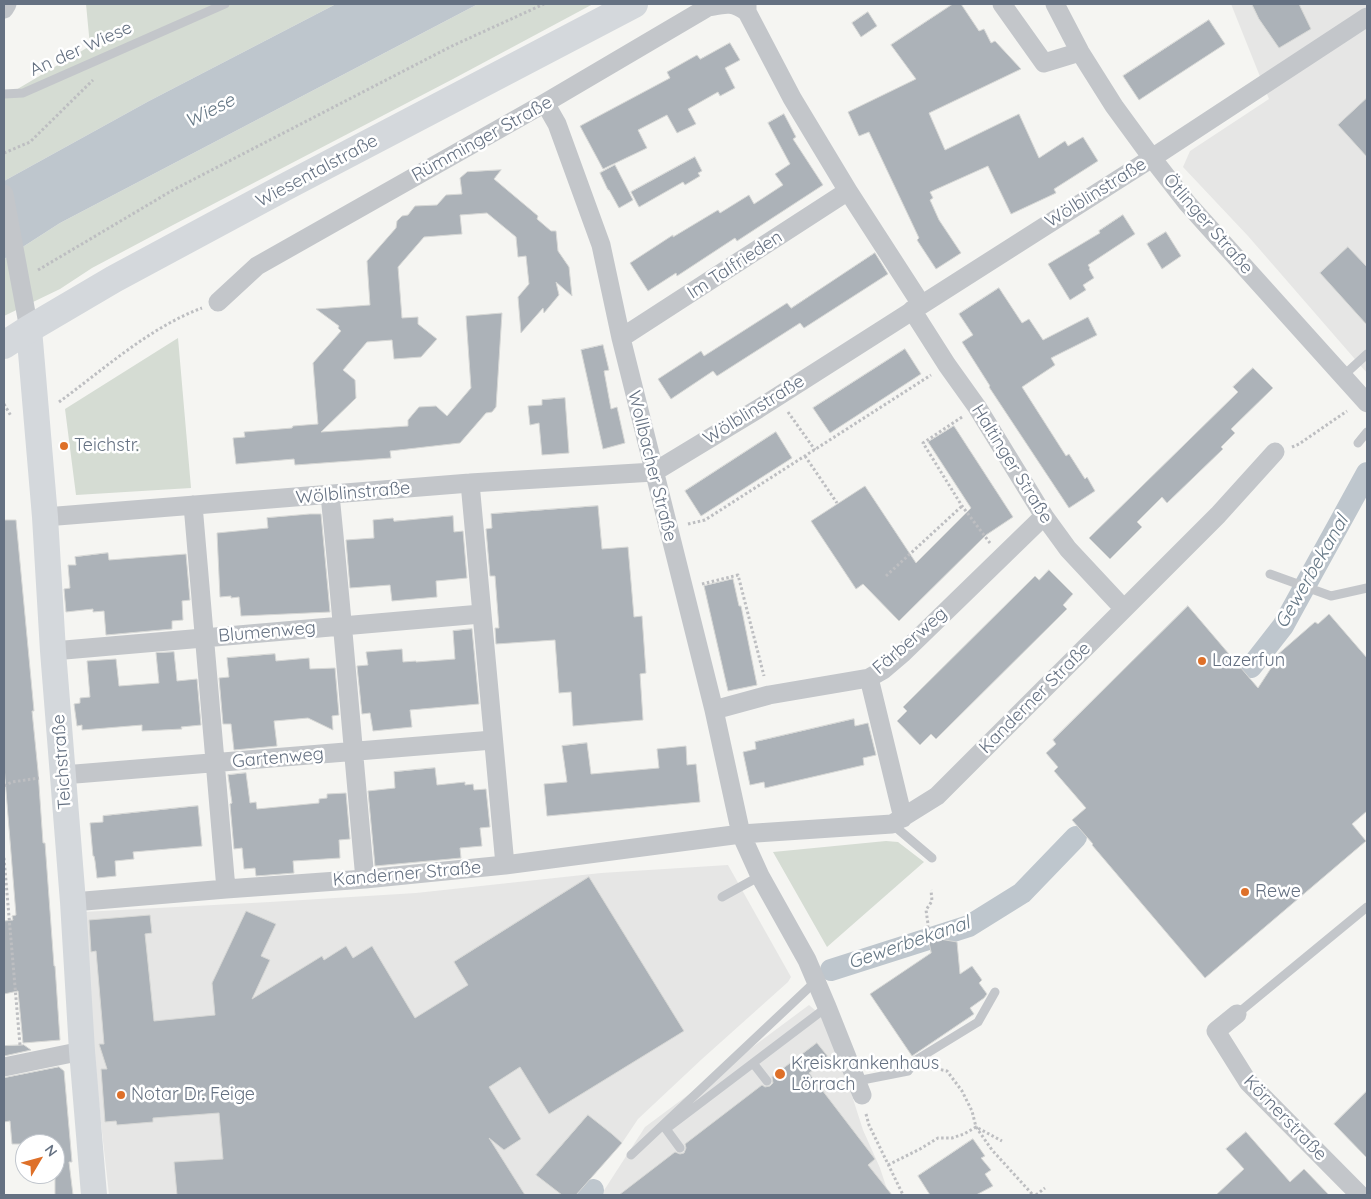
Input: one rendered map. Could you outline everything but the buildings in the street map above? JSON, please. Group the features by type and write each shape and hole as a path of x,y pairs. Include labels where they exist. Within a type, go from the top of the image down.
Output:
{"main road":[{"name":"Wiesentalstraße","path":"4,345 114,279 634,4"}],"street":[{"path":"4,10 7,4"},
{"name":"Rümminger Straße","path":"218,302 257,266 545,103 708,7 726,4 747,8"},
{"path":"1002,4 1044,64 1080,52"},
{"name":"Ötlinger Straße","path":"1055,4 1080,52 1114,106 1187,203 1365,401"},
{"name":"Haltinger Straße","path":"747,8 792,98 916,307 947,365 977,407 1044,516 1068,549 1124,609"},
{"name":"Wölblinstraße","path":"46,517 470,483 654,472 778,396 1152,158 1367,17"},
{"name":"Wollbacher Straße","path":"545,103 557,124 600,245 621,338 714,710 741,834"},
{"name":"Im Talfrieden","path":"621,338 848,192"},
{"path":"4,194 29,329"},
{"name":"Teichstraße","path":"29,329 46,517 53,651 94,1195"},
{"name":"Kanderner Straße","path":"73,902 365,879 505,865 741,834 898,821 937,796 1218,515 1275,452"},
{"path":"470,483 505,865"},
{"path":"330,495 365,879"},
{"path":"193,505 226,889"},
{"name":"Färberweg","path":"714,710 770,695 868,678 883,670 1044,516"},
{"name":"Blumenweg","path":"53,651 481,614"},
{"path":"868,678 898,821"},
{"name":"Gartenweg","path":"63,775 493,740"},
{"path":"741,834 760,876 807,960 828,1007 859,1088"},
{"name":"Körnerstraße","path":"1237,1014 1216,1031 1248,1082 1360,1195"},
{"path":"13,1066 82,1051"}],"lane":[{"name":"An der Wiese","path":"4,94 23,93 224,4"},
{"path":"1343,376 1367,354"},
{"path":"1358,443 1367,432"},
{"path":"1270,574 1330,596 1367,588"},
{"path":"898,821 932,858"},
{"path":"722,897 760,876"},
{"path":"1237,1014 1367,907"},
{"path":"631,1155 816,981"},
{"path":"859,1088 908,1071 916,1060 978,1022 995,992"},
{"path":"680,1148 666,1129 828,1007"},
{"path":"753,1063 767,1081"}],"path":[{"path":"38,271 173,190 452,46 544,4"},
{"path":"4,153 30,142 98,75"},
{"path":"37,418 141,340 190,312 218,302"},
{"path":"668,528 704,520 947,365"},
{"path":"778,396 815,450"},
{"path":"1275,452 1299,444 1365,401"},
{"path":"977,407 924,443 962,506 1001,556"},
{"path":"805,456 837,503"},
{"path":"886,576 962,506"},
{"path":"683,589 738,575 770,695"},
{"path":"4,786 12,782 63,775"},
{"path":"4,858 9,916 13,1066"},
{"path":"927,943 928,924 926,910 932,901 931,890"},
{"path":"4,918 9,916"},
{"path":"908,1071 938,1069 947,1071 962,1091 972,1111 976,1127 992,1150 1034,1195 1044,1188"},
{"path":"859,1088 869,1125 903,1195"},
{"path":"976,1127 1002,1141"},
{"path":"888,1165 938,1138 952,1138 976,1127"}],"shaded area":[{"path":"86,4 336,4 149,101 4,181 4,97 90,46"},
{"path":"478,4 593,4 92,268 60,289 4,316 4,259 60,223"},
{"path":"1231,4 1367,4 1367,373 1248,236 1183,167 1190,151 1269,99"},
{"path":"178,338 191,488 76,495 65,409"},
{"path":"886,841 898,842 924,862 827,947 773,852"},
{"path":"728,865 791,977 788,982 638,1119 622,1143 576,1195 109,1195 94,1059 83,912 416,893 601,873"},
{"name":"Kreiskrankenhaus Lörrach","path":"809,1005 828,1021 863,1130 880,1168 889,1195 601,1195 645,1127"}],"water":[{"name":"Wiese","path":"336,4 478,4 60,223 4,259 4,181 149,101"}],"waterway":[{"name":"Gewerbekanal","path":"1251,667 1283,626 1367,473"},
{"name":"Gewerbekanal","path":"831,970 969,926 1022,893 1076,837"},
{"name":"Gewerbekanal","path":"587,1195 593,1190"}],"place":[{"name":"Teichstr.","path":"64,446"},
{"name":"Lazerfun","path":"1202,661"},
{"name":"Rewe","path":"1245,892"},
{"name":"Kreiskrankenhaus Lörrach","path":"780,1074"},
{"name":"Notar Dr. Feige","path":"121,1095"}]}
